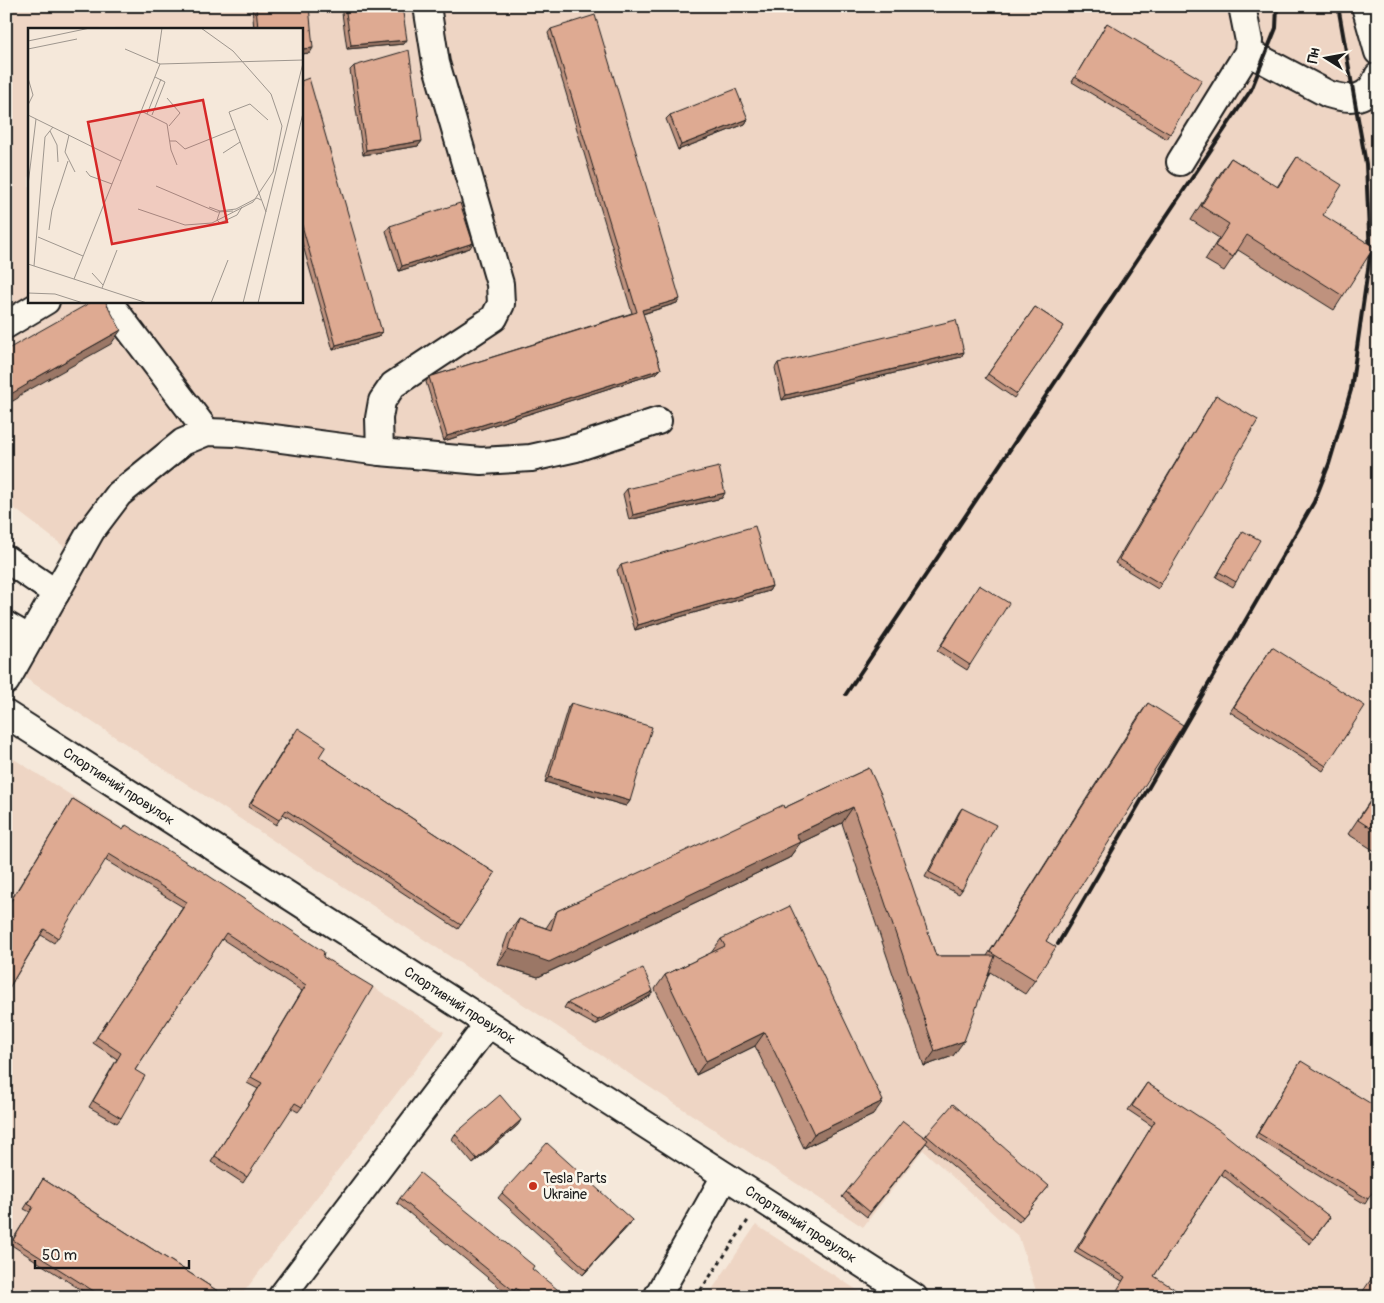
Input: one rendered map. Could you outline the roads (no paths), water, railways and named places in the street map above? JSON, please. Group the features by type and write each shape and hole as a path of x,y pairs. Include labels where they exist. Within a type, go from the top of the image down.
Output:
{"street":[{"path":"380,452 382,401 393,385 494,318 500,304 500,284 436,63 427,6"},
{"path":"1180,162 1248,52 1249,41 1242,6"},
{"path":"1365,6 1378,52"},
{"path":"1248,52 1328,94 1340,98 1348,99 1364,94 1370,90 1378,76"},
{"path":"6,325 44,302"},
{"path":"109,302 207,432"},
{"path":"6,681 91,531 119,494 184,442 207,432 236,433 380,452 482,461 531,458 576,448 658,420"},
{"path":"6,560 56,593"},
{"path":"6,625 30,640"},
{"name":"Спортивний провулок","path":"6,714 914,1297"},
{"path":"282,1297 488,1024"},
{"path":"657,1297 725,1176"}],"railway":[{"path":"846,694 1251,90 1276,28 1277,6"},
{"path":"1058,944 1314,502 1329,464 1351,390 1370,255 1366,164 1338,6"}],"place":[{"name":"Tesla Parts Ukraine","path":"533,1186"}]}
